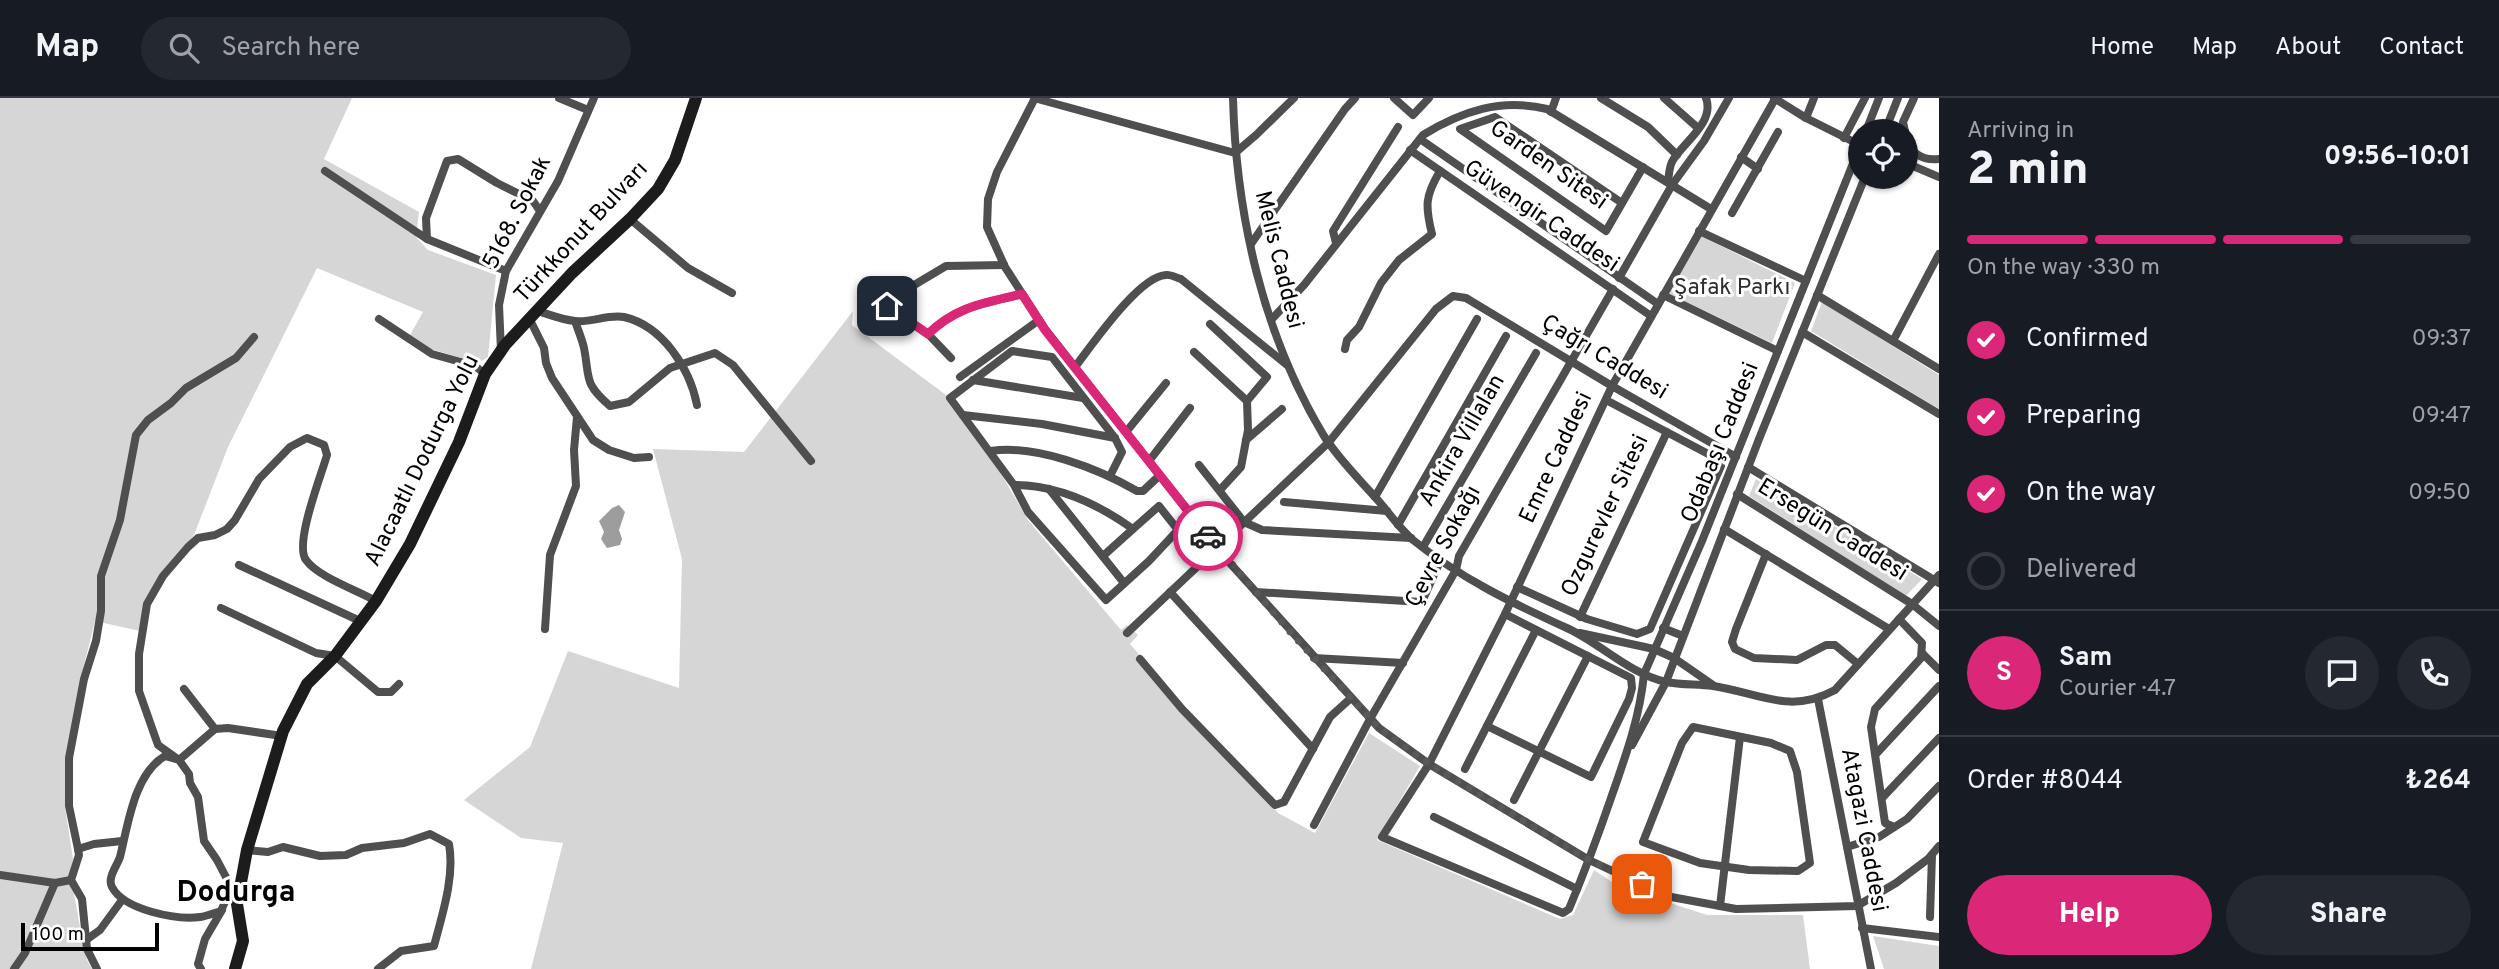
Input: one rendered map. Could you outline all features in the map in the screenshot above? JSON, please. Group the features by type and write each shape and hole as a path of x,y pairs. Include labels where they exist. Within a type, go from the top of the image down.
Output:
{"street":[{"path":"559,98 588,110"},
{"name":"5168. Sokak","path":"501,351 499,304 506,271 558,181 594,98"},
{"name":"Türkkonut Bulvarı","path":"501,351 572,273 658,189 675,160 696,98"},
{"path":"1294,98 1234,153 1034,98 997,172 988,199 988,227 1004,265 1039,320 1217,548 1379,728 1429,764 1589,860 1666,896 1736,909 1857,906 1896,883 1932,855 1939,846"},
{"name":"Melis Caddesi","path":"1233,98 1234,153 1264,301 1287,365 1329,442 1398,525 1411,538 1456,570 1510,602 1574,632 1644,674 1665,682 1715,686"},
{"path":"1251,244 1355,98"},
{"path":"1394,98 1413,115 1429,98"},
{"path":"1551,112 1556,98"},
{"path":"1601,98 1648,127 1677,155"},
{"path":"1664,98 1698,128"},
{"path":"1670,184 1670,163 1705,120 1708,104 1706,98"},
{"path":"1619,278 1670,184 1704,141 1729,98"},
{"path":"1806,118 1814,98"},
{"path":"1844,138 1865,98"},
{"path":"1871,119 1879,98"},
{"path":"1890,119 1898,98"},
{"path":"1904,119 1914,98"},
{"path":"1270,320 1304,285 1420,139 1450,118 1476,107 1511,99 1539,102 1551,112 1712,209"},
{"path":"1774,99 1848,140"},
{"name":"Emre Caddesi","path":"1382,837 1429,764 1505,614 1612,386 1774,99"},
{"name":"Garden Sitesi","path":"1622,203 1495,117 1460,128 1606,231 1643,167"},
{"path":"1336,243 1333,231 1398,127"},
{"path":"1732,213 1778,132"},
{"name":"Güvengir Caddesi","path":"1420,139 1658,304"},
{"name":"Güvengir Caddesi","path":"1410,150 1651,316"},
{"path":"1918,155 1922,158 1939,159"},
{"path":"1741,158 1758,169"},
{"path":"427,239 426,218 447,161 458,159 496,183 533,201 540,211"},
{"path":"1918,168 1939,177"},
{"path":"326,171 427,239 506,271"},
{"path":"1433,234 1426,207 1430,188 1440,171"},
{"name":"Odabaşı Caddesi","path":"1382,837 1563,913 1569,909 1626,757 1642,696 1644,674 1702,541 1848,177"},
{"name":"Odabaşı Caddesi","path":"1626,757 1665,682 1684,636 1737,494 1860,189"},
{"path":"630,219 688,268 732,293"},
{"path":"1345,349 1347,340 1359,327 1381,283 1399,260 1441,229"},
{"path":"1699,231 1807,281"},
{"path":"1893,341 1939,254"},
{"path":"951,358 928,334 887,306 889,300 946,266 1004,265"},
{"path":"1074,367 1133,295 1149,281 1166,275 1181,279 1287,365"},
{"name":"Çevre Sokağı","path":"1314,825 1370,719 1456,570 1459,556 1613,289"},
{"path":"928,334 944,319 963,309 1022,294"},
{"path":"1663,295 1778,351"},
{"path":"1817,295 1939,369"},
{"name":"Çağrı Caddesi","path":"1329,442 1436,309 1453,296 1466,298 1736,457"},
{"path":"649,457 634,458 609,450 593,440 552,378 534,316 576,321 621,316 637,321 658,336 682,362 694,387 697,405"},
{"name":"Ankira Villalan","path":"1376,497 1477,318"},
{"path":"379,319 432,354 475,366 485,374"},
{"path":"960,377 1039,320"},
{"path":"576,321 584,348 587,374 594,392 610,405 629,402 660,374 682,362 715,352 733,365 811,461"},
{"path":"1210,324 1267,377 1247,401 1248,429 1241,467 1220,491"},
{"path":"1802,332 1939,414"},
{"name":"Ankira Villalan","path":"1398,525 1506,336"},
{"path":"97,969 86,940 82,899 71,880 79,855 69,806 69,758 84,679 102,611 101,576 120,520 136,435 148,420 186,388 236,358 254,337"},
{"name":"Alacaatlı Dodurga Yolu","path":"236,969 243,941 237,904 247,850 282,736 307,684 335,656 376,601 410,544 459,442 485,374 501,351"},
{"path":"1103,556 1159,506 1178,530 1106,600 1028,512 991,451 950,398 1012,351 1052,357 1115,438 1122,452 1110,476"},
{"path":"1194,352 1247,401"},
{"name":"Ankira Villalan","path":"1423,547 1536,353"},
{"path":"974,380 1083,398"},
{"path":"1126,432 1166,383"},
{"name":"Ozgurevler Sitesi","path":"1517,587 1580,617 1637,634 1650,629 1721,466 1714,457 1605,400"},
{"path":"1149,461 1190,408"},
{"path":"1246,440 1282,409"},
{"path":"963,415 1042,424 1115,438"},
{"path":"545,629 550,555 576,486 574,450 577,417"},
{"name":"Ozgurevler Sitesi","path":"1580,617 1667,432"},
{"path":"201,969 198,964 205,939 227,897 227,879 218,860 204,841 198,797 190,783 189,774 179,760 158,745 139,691 139,654 148,604 163,576 188,547 198,538 215,535 227,529 259,480 290,447 307,438 324,445 327,456 301,540 304,558 319,571 376,601"},
{"path":"1128,633 1329,442"},
{"path":"991,451 1015,450 1062,459 1110,476 1137,491 1143,491 1160,475"},
{"path":"1199,465 1244,522 1262,530 1411,538"},
{"name":"Ersegün Caddesi","path":"1748,467 1938,579"},
{"path":"1014,485 1049,489 1093,504 1133,529"},
{"path":"1049,489 1124,583"},
{"name":"Ersegün Caddesi","path":"1737,494 1912,604 1939,626"},
{"path":"1284,502 1387,511"},
{"path":"1724,528 1889,629"},
{"path":"1766,554 1736,629 1732,642 1735,649 1754,658 1797,660 1826,645 1835,645 1858,664"},
{"path":"1256,592 1422,602 1441,559"},
{"path":"239,565 360,621"},
{"path":"1715,686 1764,699 1792,703 1818,699 1835,690 1938,579"},
{"path":"1170,592 1313,749"},
{"path":"221,608 316,653 335,656 378,692 391,692 399,684"},
{"path":"1487,726 1591,777 1632,688 1631,678 1505,614"},
{"path":"1894,827 1885,822 1871,727 1875,709 1922,658 1922,643 1899,619"},
{"path":"1663,628 1684,636"},
{"path":"1465,769 1536,630"},
{"name":"Melis Caddesi","path":"1574,632 1654,649 1674,658 1715,686"},
{"path":"1922,653 1939,670"},
{"path":"1514,800 1588,656"},
{"path":"1314,658 1403,663"},
{"path":"1139,659 1275,806 1284,802 1330,717 1351,698"},
{"path":"1876,754 1939,686"},
{"path":"184,689 215,729"},
{"name":"Atagazi Caddesi","path":"1818,699 1871,969"},
{"path":"1693,727 1772,743 1790,751 1797,772 1810,863 1798,871 1725,867 1700,863 1643,842 1682,743 1693,727"},
{"path":"179,760 215,729 228,728 282,736"},
{"path":"1720,906 1740,737"},
{"path":"1883,797 1939,738"},
{"path":"179,760 165,756 156,762 132,804 120,857 110,881 112,888 122,900 164,915 185,918 203,917 237,904"},
{"path":"1847,847 1879,837 1907,819 1939,786"},
{"path":"1434,817 1577,889"},
{"path":"247,850 268,852 283,848 320,856 346,855 362,848 404,842 430,834 449,844 451,854 444,905 434,946 401,951 378,969"},
{"path":"78,849 122,841"},
{"path":"1930,918 1932,855"},
{"path":"0,875 55,883 71,880"},
{"path":"14,969 25,953 55,883"},
{"path":"86,940 100,930 122,900"},
{"path":"1862,928 1939,937"}],"green space":[{"path":"0,98 352,98 324,159 419,212 416,237 428,250 496,275 488,357 478,363 431,349 410,335 423,312 317,268 228,447 194,535 156,581 140,631 95,621 82,673 65,807 73,859 70,872 87,960 92,969 0,969"},
{"name":"Şafak Parkı","path":"1701,236 1795,283 1772,343 1668,293"},
{"path":"1822,302 1939,375 1939,409 1811,331"},
{"path":"853,311 852,325 950,398 993,460 1028,520 1121,630 1127,625 1138,635 1130,644 1278,813 1315,833 1369,733 1420,766 1377,840 1560,919 1573,915 1594,870 1618,886 1707,915 1803,915 1810,969 531,969 563,843 521,838 464,800 530,747 568,651 679,688 682,559 653,449 744,452"},
{"path":"1756,479 1922,579 1906,596 1749,496"},
{"path":"1873,936 1939,946 1939,969 1884,969"}],"shaded area":[{"path":"619,505 625,512 619,530 622,539 620,545 607,548 601,539 604,532 599,521"}],"way so far":[{"path":"1208,536 1292,634 1379,728 1429,764 1589,860 1642,884"}],"district":[{"name":"Dodurga","path":"236,893"}],"route":[{"path":"887,306 928,334 944,319 963,309 1022,294 1045,330 1208,536"}]}
